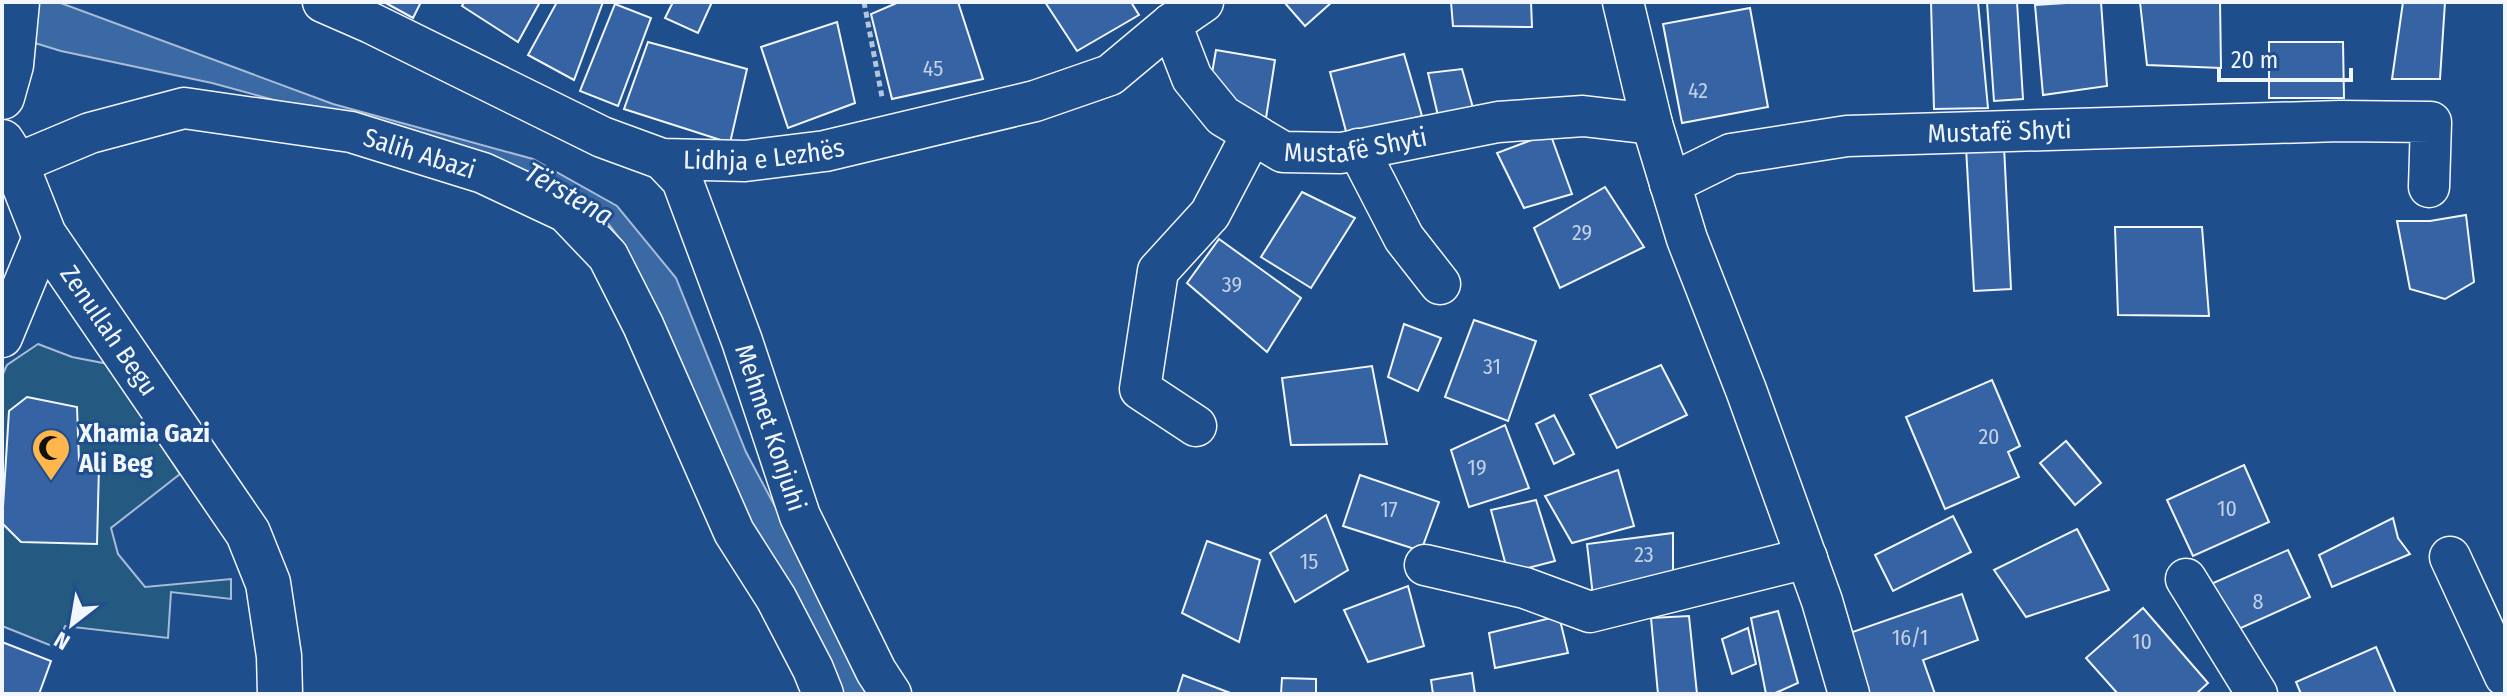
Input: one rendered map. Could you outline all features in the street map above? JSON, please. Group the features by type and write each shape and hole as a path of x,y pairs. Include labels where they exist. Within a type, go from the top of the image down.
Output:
{"street":[{"path":"7,81 17,2"},
{"name":"Lidhja e Lezhës","path":"324,2 602,137 662,159 745,161 825,151 1035,101 1110,75 1187,13"},
{"path":"1623,2 1652,124 1687,239 1807,558 1849,694"},
{"name":"Mustafë Shyti","path":"1187,13 1192,78 1223,116 1283,152 1341,153 1498,122 1583,116 1652,124"},
{"name":"Salih Abazi","path":"9,153 184,108 351,132 483,173 566,212 608,256 643,325 734,532 776,598 823,694"},
{"name":"Mustafë Shyti","path":"1670,184 1731,154 1847,136 2340,121 2431,122 2429,187"},
{"path":"1196,426 1140,389 1158,271 1210,214 1252,134"},
{"path":"1358,149 1404,238 1440,284"},
{"name":"Zenullah Begu","path":"9,153 44,235 248,533 268,583 279,656 280,694"},
{"name":"Mehmet Konjuhi","path":"662,159 682,180 742,341 800,516 876,671 891,694"},
{"path":"2,337 44,235"},
{"path":"2450,557 2505,676"},
{"path":"1425,565 1525,588 1590,612 1807,558"},
{"path":"2186,579 2257,694"}],"path":[{"path":"864,2 890,137"}],"shaded area":[{"path":"38,344 72,357 108,364 180,474 111,528 118,554 145,587 231,579 231,599 171,592 168,638 65,626 57,648 2,626 2,376 7,365"}],"water":[{"name":"Tërstena","path":"2,2 58,2 333,104 533,159 617,206 676,278 746,452 875,694 837,694 700,433 623,243 604,218 486,158 212,83 61,51 2,33"}],"building":[{"path":"384,2 421,2 413,18"},
{"path":"464,2 540,2 518,42 462,6"},
{"path":"557,2 603,2 574,80 528,55"},
{"path":"673,2 712,2 698,33 665,18"},
{"path":"899,2 958,2 983,79 892,99 871,14"},
{"path":"1045,2 1131,2 1139,15 1077,51"},
{"path":"1284,2 1332,2 1305,26"},
{"path":"1451,2 1531,2 1532,27 1453,26"},
{"path":"1931,2 1978,2 1988,108 1934,109"},
{"path":"1987,2 2017,2 2023,99 1994,101"},
{"path":"2101,2 2107,86 2043,95 2035,5"},
{"path":"2140,2 2220,2 2221,68 2147,65"},
{"path":"2403,2 2445,2 2440,79 2392,79"},
{"path":"615,4 651,18 618,106 580,91"},
{"path":"1750,8 1768,107 1682,123 1663,24"},
{"path":"837,22 855,103 788,128 761,47"},
{"path":"648,42 747,69 730,143 624,109"},
{"path":"2269,42 2343,42 2344,98 2269,98"},
{"path":"1216,50 1275,60 1266,118 1229,108 1212,73"},
{"path":"1404,54 1422,116 1347,135 1330,72"},
{"path":"1462,69 1475,115 1439,120 1428,73"},
{"path":"1550,133 1572,194 1524,208 1497,153"},
{"path":"2004,146 2011,289 1974,291 1966,147"},
{"path":"1605,187 1644,247 1560,288 1534,228"},
{"path":"1302,192 1355,218 1311,288 1261,257"},
{"path":"2466,215 2474,282 2445,299 2410,289 2397,221 2430,221"},
{"path":"2115,227 2202,227 2209,316 2118,315"},
{"path":"1219,239 1301,298 1267,352 1187,283"},
{"path":"1474,320 1536,341 1508,421 1445,397"},
{"path":"1404,324 1441,338 1418,391 1388,377"},
{"path":"1661,365 1687,415 1617,448 1590,395"},
{"path":"1372,366 1387,444 1291,445 1282,378"},
{"path":"1992,380 2020,446 2008,452 2019,477 1945,509 1906,417"},
{"name":"Xhamia Gazi Ali Beg","path":"27,397 77,407 79,461 99,466 97,544 21,542 2,523 9,411"},
{"path":"1554,415 1574,454 1554,464 1536,424"},
{"path":"1505,425 1529,488 1469,507 1451,450"},
{"path":"2066,441 2101,483 2075,505 2040,463"},
{"path":"2244,465 2269,522 2193,556 2167,500"},
{"path":"1618,470 1634,526 1572,543 1545,496"},
{"path":"1360,475 1439,502 1421,551 1343,526"},
{"path":"1536,500 1555,561 1508,573 1491,510"},
{"path":"1326,515 1348,570 1295,602 1270,553"},
{"path":"1953,516 1971,552 1893,591 1875,555"},
{"path":"2393,518 2398,538 2410,554 2332,587 2319,555"},
{"path":"2077,529 2109,590 2026,617 1994,570"},
{"path":"1673,533 1673,582 1593,596 1587,544"},
{"path":"1207,541 1260,560 1239,642 1182,613"},
{"path":"2288,550 2310,597 2232,632 2211,584"},
{"path":"1408,586 1424,646 1368,662 1344,610"},
{"path":"1962,594 1978,640 1923,660 1935,694 1858,694 1838,637"},
{"path":"2143,608 2208,683 2196,694 2118,694 2086,658"},
{"path":"1778,611 1798,683 1766,694 1751,618"},
{"path":"1559,616 1568,653 1495,668 1489,633"},
{"path":"1689,616 1697,694 1658,694 1651,618"},
{"path":"1748,628 1756,664 1732,674 1722,639"},
{"path":"2,642 51,661 39,694 2,694"},
{"path":"2376,647 2396,694 2301,694 2296,682"},
{"path":"1472,673 1475,694 1433,694 1431,680"},
{"path":"1183,675 1233,694 1177,694"},
{"path":"1282,678 1316,679 1316,694 1281,694"}],"place":[{"name":"Xhamia Gazi Ali Beg","path":"51,482"}]}
